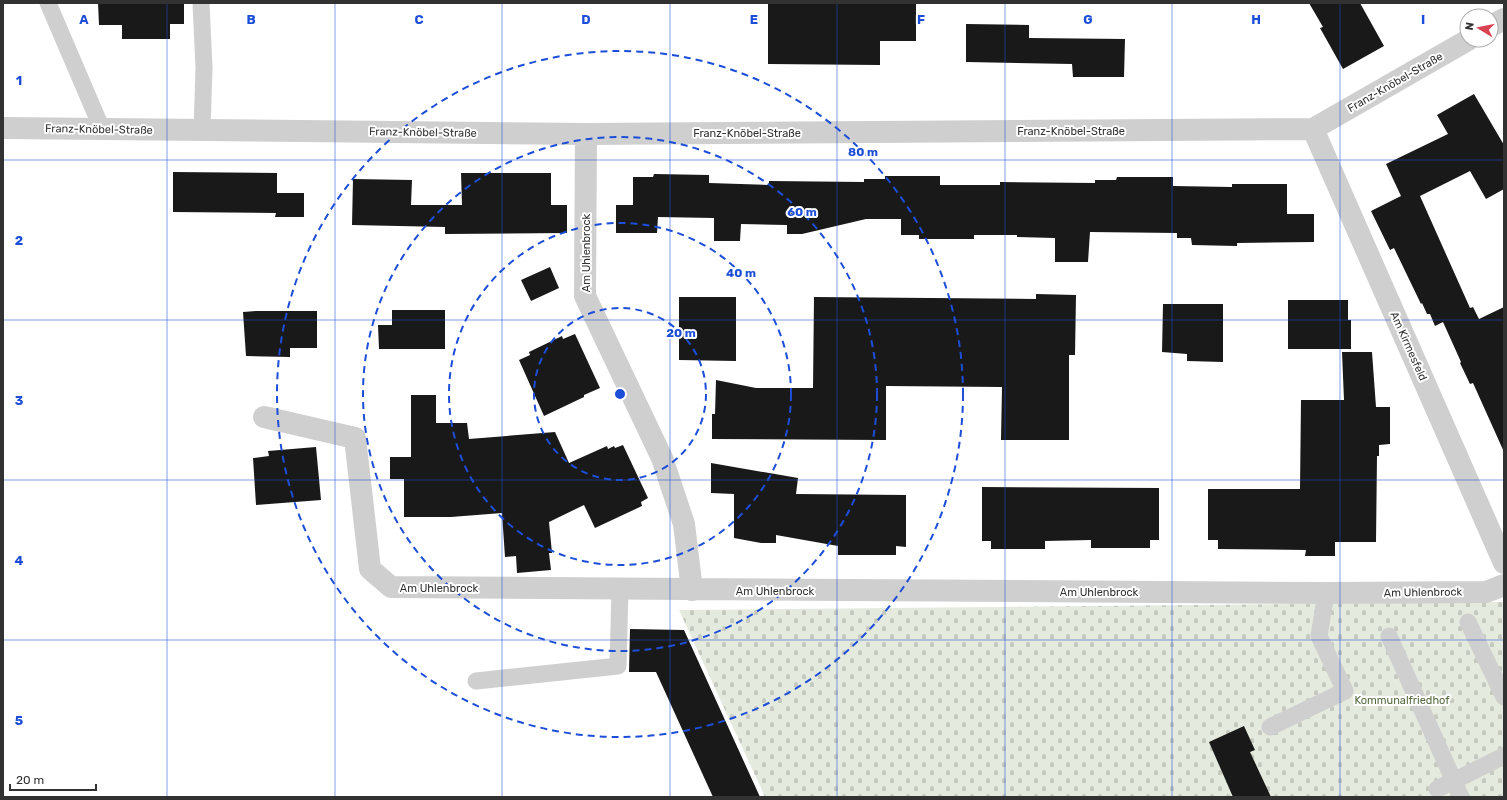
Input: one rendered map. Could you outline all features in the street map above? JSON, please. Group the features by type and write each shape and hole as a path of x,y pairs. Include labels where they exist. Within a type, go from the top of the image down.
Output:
{"street":[{"name":"Franz-Knöbel-Straße","path":"3,128 586,134 1313,129 1459,45"},
{"name":"Am Kirmesfeld","path":"1313,129 1497,526 1504,563"},
{"name":"Am Uhlenbrock","path":"586,134 586,296 662,458 684,524 692,590"},
{"name":"Am Uhlenbrock","path":"264,417 355,438 370,569 391,588 1326,593 1486,592 1504,585"}],"lane":[{"path":"48,3 102,129"},
{"path":"201,3 204,68 202,130"},
{"path":"476,681 618,666 620,589"},
{"path":"1270,727 1344,691 1319,636 1326,593"},
{"path":"1468,622 1504,697"},
{"path":"1389,636 1461,797"},
{"path":"1437,789 1504,756"}],"green space":[{"name":"Kommunalfriedhof","path":"1504,602 1504,797 765,797 679,610"}],"building":[{"path":"98,3 184,3 184,24 170,24 170,39 122,39 122,25 99,25"},
{"path":"768,3 916,3 916,41 880,41 880,65 768,64"},
{"path":"1309,3 1360,3 1384,46 1343,69 1320,28 1323,27"},
{"path":"966,24 1029,25 1029,38 1125,39 1124,77 1073,77 1072,64 966,62"},
{"path":"1474,94 1504,145 1504,189 1486,199 1470,171 1420,196 1470,308 1473,307 1479,319 1504,307 1504,452 1473,383 1470,384 1460,363 1461,362 1443,322 1435,326 1430,314 1427,314 1394,248 1390,250 1371,211 1401,196 1386,164 1448,134 1437,115"},
{"path":"173,172 277,173 277,193 304,193 304,217 275,217 276,213 173,212"},
{"path":"461,173 551,173 551,205 567,205 567,233 445,234 445,227 352,225 353,179 412,180 411,205 462,205"},
{"path":"654,174 709,175 709,183 769,185 769,181 864,182 864,179 885,179 885,176 940,176 940,185 1000,185 1000,182 1095,183 1095,180 1116,180 1117,177 1173,177 1173,186 1232,187 1232,184 1287,184 1287,214 1314,214 1314,242 1237,243 1237,246 1192,245 1191,238 1177,238 1177,233 1090,232 1088,262 1055,262 1055,238 1017,237 1017,235 974,235 974,239 919,239 919,235 901,235 901,219 866,219 802,234 787,234 787,225 741,224 740,241 714,241 714,218 658,217 657,233 616,233 616,205 633,205 633,177 653,177"},
{"path":"550,267 559,288 531,301 521,280"},
{"path":"1036,294 1076,295 1075,355 1069,355 1069,440 1001,440 1002,387 886,386 886,440 712,439 712,414 715,414 716,380 756,388 813,388 814,297 1036,299"},
{"path":"679,297 736,297 736,361 679,360"},
{"path":"1288,300 1348,300 1348,320 1351,320 1351,349 1288,349"},
{"path":"1163,304 1223,304 1223,362 1187,361 1187,354 1162,352"},
{"path":"392,310 445,310 445,349 379,349 378,325 392,325"},
{"path":"317,311 317,348 290,348 290,357 246,356 243,312"},
{"path":"575,334 600,388 544,416 519,360 530,355 529,352 562,336 563,339"},
{"path":"1342,352 1372,352 1376,407 1390,407 1390,444 1379,445 1379,456 1377,456 1376,542 1335,542 1335,556 1305,556 1306,550 1218,549 1218,540 1208,540 1208,489 1300,489 1301,400 1344,400"},
{"path":"411,395 436,395 436,423 467,423 469,439 555,432 569,463 607,446 608,449 614,446 615,448 623,445 648,498 641,502 642,506 595,528 584,505 549,522 552,553 549,553 551,570 517,573 516,556 505,557 502,513 451,517 404,517 404,479 390,479 390,457 411,457"},
{"path":"316,447 321,500 256,505 253,458 269,456 268,451"},
{"path":"711,463 798,478 796,494 906,495 906,547 896,546 896,555 838,555 838,546 776,535 776,543 761,543 734,538 734,494 711,493"},
{"path":"982,487 1159,488 1159,540 1150,540 1150,548 1091,548 1091,540 1045,541 1045,549 991,549 991,541 982,541"},
{"path":"630,629 684,630 760,797 713,797 656,672 629,672"},
{"path":"1244,726 1255,750 1250,752 1271,797 1233,797 1209,742"}]}
